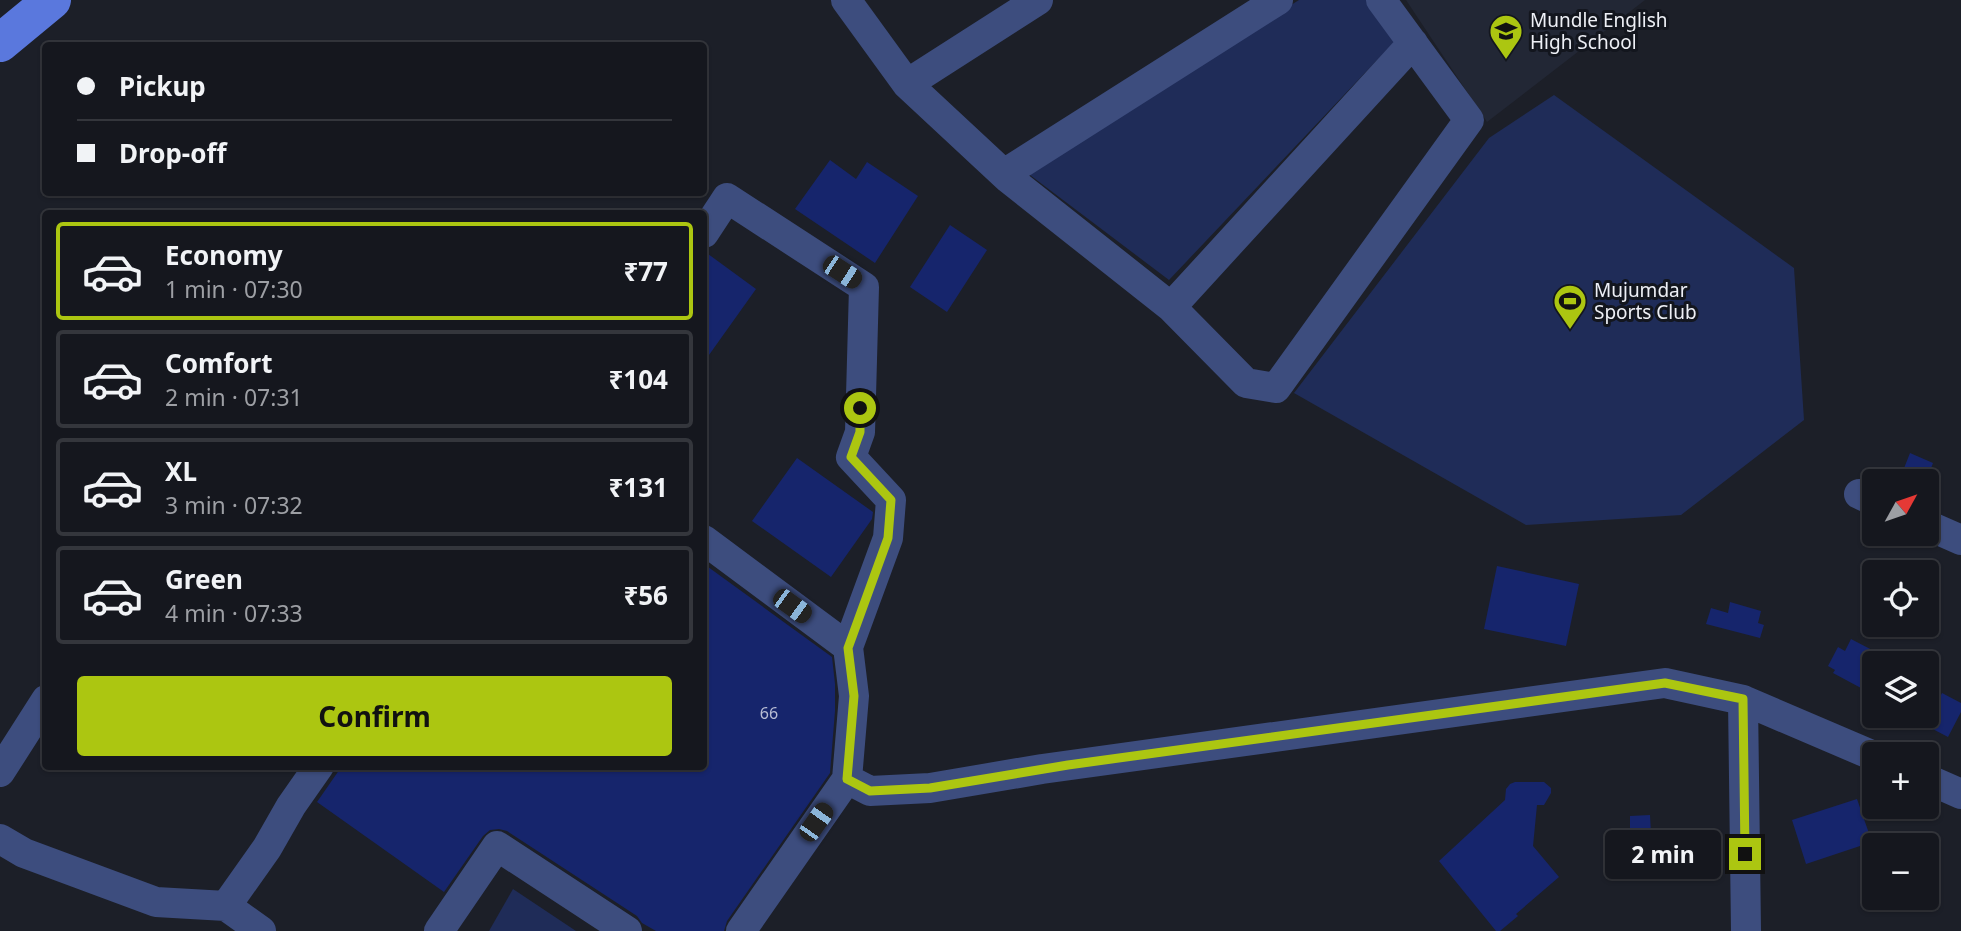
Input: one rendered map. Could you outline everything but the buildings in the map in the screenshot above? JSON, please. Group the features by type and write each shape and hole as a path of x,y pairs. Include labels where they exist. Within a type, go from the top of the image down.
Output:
{"main road":[{"path":"0,15 20,0"},
{"path":"0,43 52,0"}],"lane":[{"path":"846,0 907,84 1004,174 1171,307 1246,383 1276,388 1469,120 1381,0"},
{"path":"907,84 1038,0"},
{"path":"1004,174 1278,0"},
{"path":"1171,307 1413,43"},
{"path":"707,228 727,198 864,287 860,432 851,457 891,500 888,538 848,648 854,696 847,779 741,931"},
{"path":"1939,530 1961,540"},
{"path":"707,542 848,648"},
{"path":"847,779 870,791 930,788 1055,767 1665,683 1743,699 1862,751"},
{"path":"1743,699 1746,931"},
{"path":"0,772 42,706"},
{"path":"226,906 267,848 291,806 316,770"},
{"path":"1939,784 1961,794"},
{"path":"0,839 24,853 156,902 226,906 261,931"},
{"path":"439,931 496,846 627,931"}],"shaded area":[{"path":"1299,0 1367,0 1397,39 1169,280 1026,172"},
{"name":"Mundle English High School","path":"1406,0 1645,0 1487,122"},
{"name":"Mujumdar Sports Club","path":"1554,95 1794,268 1804,420 1681,515 1526,525 1294,393 1489,138"},
{"path":"513,889 576,931 489,931"}],"place":[{"name":"Mundle English High School","path":"1506,61"},
{"name":"Mujumdar Sports Club","path":"1570,331"}],"route":[{"path":"860,408 860,432 851,457 891,500 888,538 848,648 854,696 847,779 870,791 930,788 1068,765 1665,683 1743,699 1745,854"}]}
